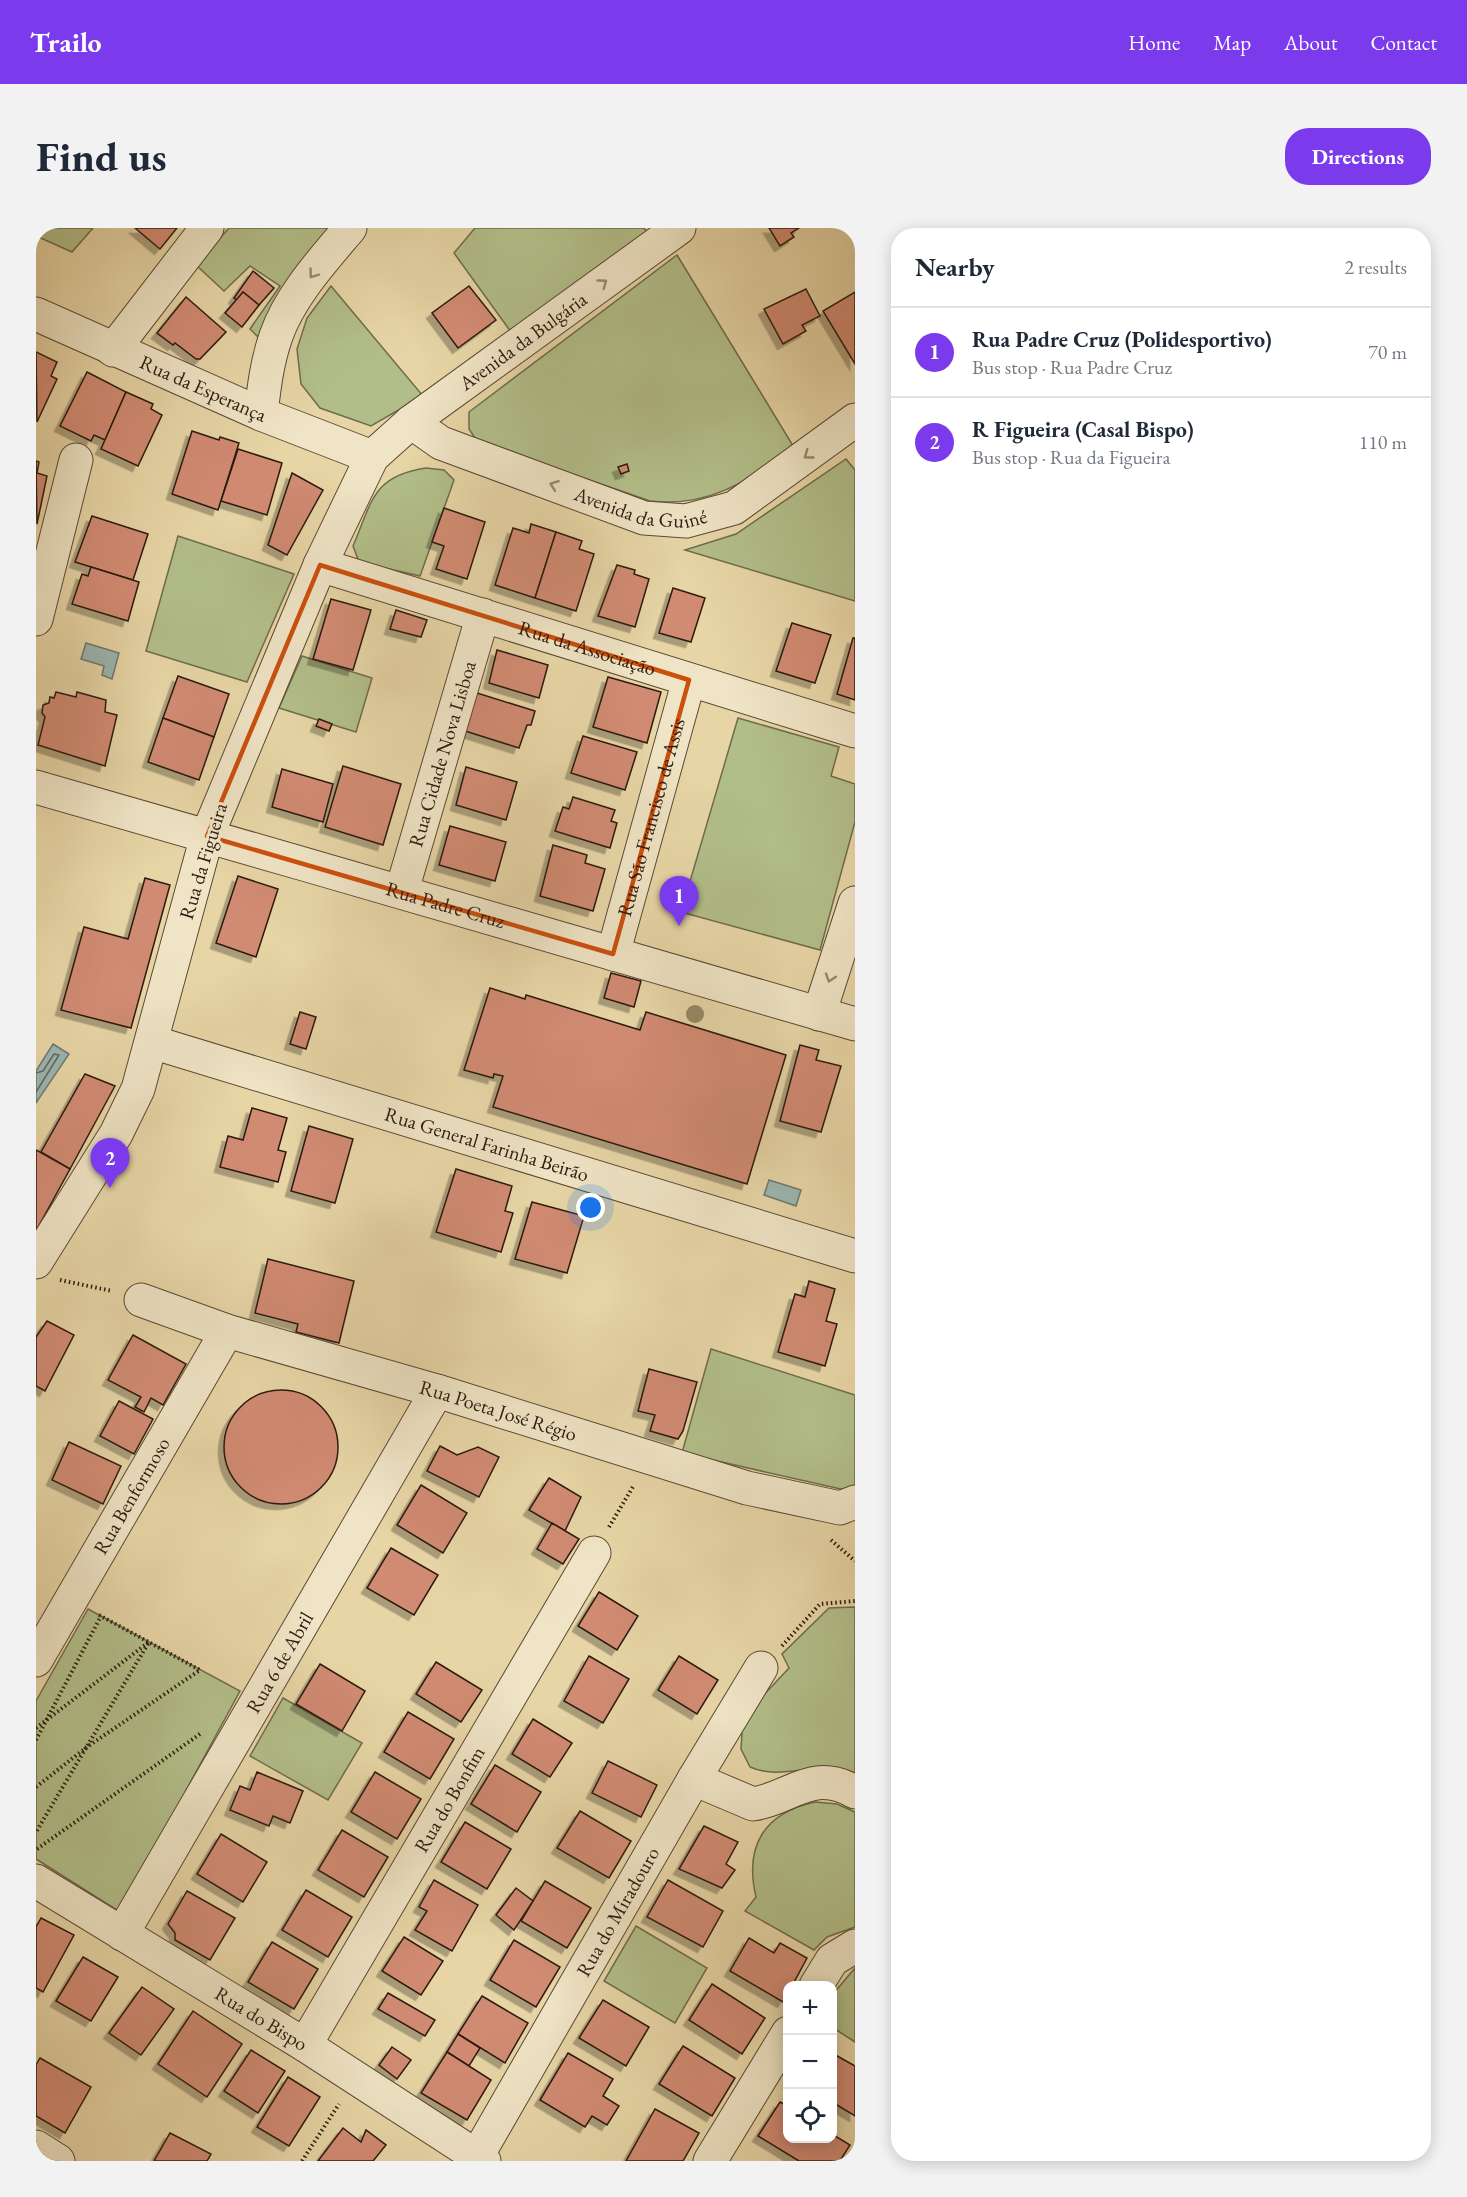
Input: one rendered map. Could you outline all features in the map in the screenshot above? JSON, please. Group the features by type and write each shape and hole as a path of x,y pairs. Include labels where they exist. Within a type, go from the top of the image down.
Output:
{"street":[{"path":"113,350 207,228"},
{"path":"261,414 266,369 277,333 298,295 350,228"},
{"name":"Avenida da Bulgária","path":"372,457 411,422 679,228"},
{"name":"Rua da Esperança","path":"36,314 261,414 372,457"},
{"name":"Avenida da Guiné","path":"411,422 441,443 644,518 686,521 734,508 855,420"},
{"name":"Rua da Figueira","path":"47,1271 138,1089 207,836 320,565 372,457"},
{"path":"36,619 76,460"},
{"name":"Rua da Associação","path":"320,565 855,731"},
{"name":"Rua Cidade Nova Lisboa","path":"402,890 483,615"},
{"name":"Rua São Francisco de Assis","path":"614,954 689,680"},
{"name":"Rua Padre Cruz","path":"36,787 402,890 484,918 855,1024"},
{"path":"819,1014 855,903"},
{"name":"Rua General Farinha Beirão","path":"152,1042 855,1256"},
{"name":"Rua Poeta José Régio","path":"141,1300 227,1331 437,1391 747,1488 840,1508 855,1502"},
{"name":"Rua Benformoso","path":"36,1660 227,1331"},
{"name":"Rua 6 de Abril","path":"122,1934 437,1391"},
{"name":"Rua do Bonfim","path":"304,2045 594,1553"},
{"name":"Rua do Miradouro","path":"480,2158 694,1779 761,1668"},
{"path":"694,1779 753,1804 762,1803 796,1786 812,1783 830,1783 855,1792"},
{"name":"Rua do Bispo","path":"36,1881 304,2045 480,2158"},
{"path":"819,1981 832,1960 855,1946"},
{"path":"710,2161 787,2035"},
{"path":"36,2147 58,2161"}],"path":[{"path":"47,1271 141,1300"},
{"path":"594,1553 649,1458"},
{"path":"824,1533 855,1561"},
{"path":"761,1668 820,1604 855,1601"},
{"path":"36,1787 87,1747 200,1670 94,1612"},
{"path":"36,1740 101,1616"},
{"path":"36,1728 149,1642"},
{"path":"36,1833 149,1642"},
{"path":"36,1850 226,1716 244,1722"},
{"path":"302,2161 356,2078"}],"highlighted area":[{"path":"320,565 689,680 613,954 207,836"}],"green space":[{"path":"36,228 93,228 72,252 36,236"},
{"path":"229,228 339,228 259,338 250,329 280,286 250,266 224,291 196,265"},
{"path":"475,228 644,228 647,232 511,332 454,253"},
{"path":"677,255 795,449 727,489 709,496 671,502 650,501 477,441 469,429 469,412"},
{"path":"331,286 423,396 371,426 320,408 301,384 297,349 307,318"},
{"path":"846,459 855,470 855,601 685,550 736,534"},
{"path":"426,468 444,470 454,480 420,576 359,562 353,546 376,494 394,477"},
{"path":"178,536 294,574 247,682 146,651"},
{"path":"302,656 372,678 356,732 279,708"},
{"path":"738,718 839,747 831,776 855,784 855,822 820,950 681,912"},
{"path":"711,1349 855,1395 855,1487 845,1490 682,1453"},
{"path":"855,1607 855,1773 829,1768 776,1772 750,1767 741,1749 743,1717 789,1668 782,1654 829,1608"},
{"path":"88,1609 240,1691 120,1912 36,1859 36,1701"},
{"path":"283,1698 362,1743 328,1800 250,1756"},
{"path":"815,1802 837,1804 855,1812 855,1927 827,1937 814,1950 745,1911 756,1897 753,1862 762,1834 783,1814"},
{"path":"636,1926 707,1968 675,2023 604,1981"},
{"path":"855,1968 855,2042 837,2030 837,1989"}],"water":[{"path":"86,643 119,653 112,679 102,675 104,666 81,659"},
{"path":"53,1044 69,1054 36,1103 36,1071"},
{"path":"769,1180 801,1190 796,1206 764,1195"}],"building":[{"path":"135,228 177,228 160,249"},
{"path":"769,228 799,228 791,233 794,237 780,246"},
{"path":"253,271 274,288 259,305 243,292 237,300 234,298"},
{"path":"469,286 496,320 458,348 432,313"},
{"path":"806,289 820,316 802,325 806,331 783,344 764,309"},
{"path":"243,292 259,305 242,327 225,313"},
{"path":"855,292 855,364 823,311"},
{"path":"186,297 226,332 200,359 196,359 157,333"},
{"path":"36,352 57,362 51,376 57,379 37,422"},
{"path":"87,372 126,392 105,440 94,435 91,441 60,426"},
{"path":"126,392 153,404 151,409 162,415 138,466 101,449"},
{"path":"192,431 219,440 220,437 239,443 218,510 172,494"},
{"path":"238,449 282,463 267,515 221,501"},
{"path":"36,461 39,462 37,473 47,476 37,524"},
{"path":"627,464 629,471 621,474 618,467"},
{"path":"292,473 323,490 287,555 268,545"},
{"path":"444,508 485,522 467,579 436,569 444,546 432,542"},
{"path":"92,516 148,534 133,580 75,562"},
{"path":"531,524 556,532 535,598 495,585 513,528 529,533"},
{"path":"556,532 582,541 579,549 594,554 576,611 535,598"},
{"path":"617,565 635,570 634,574 649,579 635,627 598,616"},
{"path":"91,567 139,582 128,621 72,604 82,574 88,576"},
{"path":"673,588 705,598 691,642 659,633"},
{"path":"331,599 371,610 353,670 313,659"},
{"path":"396,610 427,620 421,637 390,629"},
{"path":"792,623 831,635 815,683 776,671"},
{"path":"853,638 855,638 855,700 837,694"},
{"path":"497,650 548,665 539,698 489,683"},
{"path":"178,676 229,694 214,737 163,718"},
{"path":"608,677 661,692 647,743 593,727"},
{"path":"56,692 76,697 77,692 106,700 105,712 117,715 105,766 38,745 45,717 42,713 43,705 49,703 50,697 54,698"},
{"path":"477,693 535,711 531,725 527,725 519,748 465,731"},
{"path":"163,718 214,737 199,780 148,762"},
{"path":"319,719 332,724 329,731 316,726"},
{"path":"583,736 637,752 625,790 571,773"},
{"path":"343,766 401,784 383,845 325,827"},
{"path":"466,767 517,782 506,820 456,805"},
{"path":"282,769 333,784 323,822 272,807"},
{"path":"573,797 615,810 611,821 617,823 610,848 555,831 563,807 569,809"},
{"path":"450,826 506,842 495,881 439,865"},
{"path":"553,845 587,855 585,863 605,869 593,911 540,896"},
{"path":"238,876 278,889 256,957 216,943"},
{"path":"145,878 170,885 131,1028 61,1010 84,927 128,939"},
{"path":"611,973 641,981 634,1007 604,998"},
{"path":"490,988 525,999 526,995 640,1030 646,1012 786,1055 747,1184 493,1107 503,1076 494,1074 493,1078 464,1070"},
{"path":"300,1012 316,1017 306,1049 290,1044"},
{"path":"800,1045 819,1050 816,1060 841,1066 821,1132 780,1121"},
{"path":"85,1074 115,1086 70,1169 41,1152"},
{"path":"252,1108 287,1118 278,1150 286,1152 278,1182 220,1167 228,1136 243,1140"},
{"path":"309,1126 353,1139 335,1203 291,1191"},
{"path":"36,1150 70,1169 36,1231"},
{"path":"456,1169 512,1186 505,1211 513,1213 501,1252 436,1232"},
{"path":"532,1202 584,1216 567,1273 515,1259"},
{"path":"268,1259 354,1281 339,1343 296,1332 298,1324 255,1313"},
{"path":"809,1281 835,1289 826,1321 837,1324 825,1366 778,1352 795,1294 805,1297"},
{"path":"47,1321 74,1335 45,1391 36,1386 36,1337"},
{"path":"133,1335 186,1364 163,1405 151,1398 144,1412 135,1407 141,1397 108,1380"},
{"path":"649,1369 697,1382 683,1431 678,1439 650,1431 655,1415 638,1411"},
{"path":"281,1390 303,1394 322,1406 334,1425 338,1447 334,1469 322,1488 303,1500 281,1504 259,1500 240,1488 228,1469 224,1447 228,1425 240,1406 259,1394"},
{"path":"119,1401 153,1419 134,1454 100,1436"},
{"path":"69,1442 121,1466 103,1504 52,1480"},
{"path":"440,1446 457,1455 478,1447 499,1457 479,1497 427,1471"},
{"path":"549,1478 581,1497 565,1531 529,1510"},
{"path":"421,1485 467,1513 443,1553 397,1525"},
{"path":"552,1523 579,1539 563,1564 537,1549"},
{"path":"391,1548 438,1575 414,1615 367,1588"},
{"path":"599,1592 638,1616 617,1650 578,1626"},
{"path":"589,1656 629,1679 603,1723 564,1701"},
{"path":"679,1656 718,1680 697,1714 658,1690"},
{"path":"436,1662 482,1690 461,1722 416,1694"},
{"path":"320,1664 365,1691 342,1731 296,1704"},
{"path":"408,1712 454,1739 430,1779 384,1752"},
{"path":"533,1719 572,1743 550,1777 512,1754"},
{"path":"608,1761 657,1785 641,1817 592,1793"},
{"path":"495,1765 541,1792 517,1832 471,1804"},
{"path":"257,1772 303,1791 290,1823 273,1816 269,1826 230,1810 240,1786 250,1790"},
{"path":"375,1772 421,1799 397,1839 351,1812"},
{"path":"580,1811 631,1841 609,1878 557,1848"},
{"path":"465,1822 511,1849 487,1889 441,1862"},
{"path":"704,1826 738,1842 726,1864 735,1870 722,1888 679,1869"},
{"path":"342,1830 388,1857 364,1897 318,1870"},
{"path":"221,1834 267,1862 243,1902 197,1874"},
{"path":"434,1880 478,1905 452,1951 415,1930 427,1911 419,1907"},
{"path":"668,1880 723,1911 703,1947 647,1917"},
{"path":"545,1881 591,1908 567,1948 521,1921"},
{"path":"516,1888 533,1901 514,1930 496,1915"},
{"path":"306,1890 352,1917 328,1957 282,1930"},
{"path":"187,1891 235,1918 210,1960 175,1940 175,1933 168,1924"},
{"path":"41,1918 74,1935 43,1992 36,1988 36,1927"},
{"path":"404,1937 443,1961 421,1995 382,1971"},
{"path":"749,1938 774,1953 780,1943 807,1958 795,1981 783,1981 783,2002 730,1971"},
{"path":"514,1940 560,1967 536,2007 490,1980"},
{"path":"272,1942 318,1969 294,2009 248,1982"},
{"path":"83,1957 118,1977 91,2021 56,2001"},
{"path":"712,1984 765,2018 742,2054 689,2020"},
{"path":"142,1987 174,2009 141,2055 109,2033"},
{"path":"388,1993 435,2020 425,2036 378,2009"},
{"path":"482,1996 528,2023 505,2063 458,2034"},
{"path":"603,2000 649,2027 626,2066 579,2038"},
{"path":"193,2011 242,2044 207,2097 158,2064"},
{"path":"458,2034 480,2048 469,2066 447,2052"},
{"path":"683,2046 735,2078 712,2116 659,2084"},
{"path":"392,2047 411,2060 397,2079 379,2065"},
{"path":"251,2050 285,2071 258,2113 224,2091"},
{"path":"447,2052 491,2080 467,2120 421,2093"},
{"path":"568,2053 613,2079 603,2096 619,2106 607,2125 592,2116 585,2127 540,2100"},
{"path":"837,2056 855,2066 855,2116 837,2105"},
{"path":"40,2058 91,2087 65,2133 36,2116 36,2065"},
{"path":"288,2077 320,2097 289,2146 257,2127"},
{"path":"780,2102 783,2104 783,2143 837,2143 837,2137 850,2145 840,2161 799,2161 758,2136"},
{"path":"655,2109 699,2133 683,2161 626,2161"},
{"path":"343,2128 361,2142 366,2130 386,2145 373,2161 318,2161"},
{"path":"170,2133 211,2154 207,2161 154,2161"}],"place":[{"name":"Rua Padre Cruz (Polidesportivo)","path":"679,926"},
{"name":"R Figueira (Casal Bispo)","path":"110,1188"}]}
